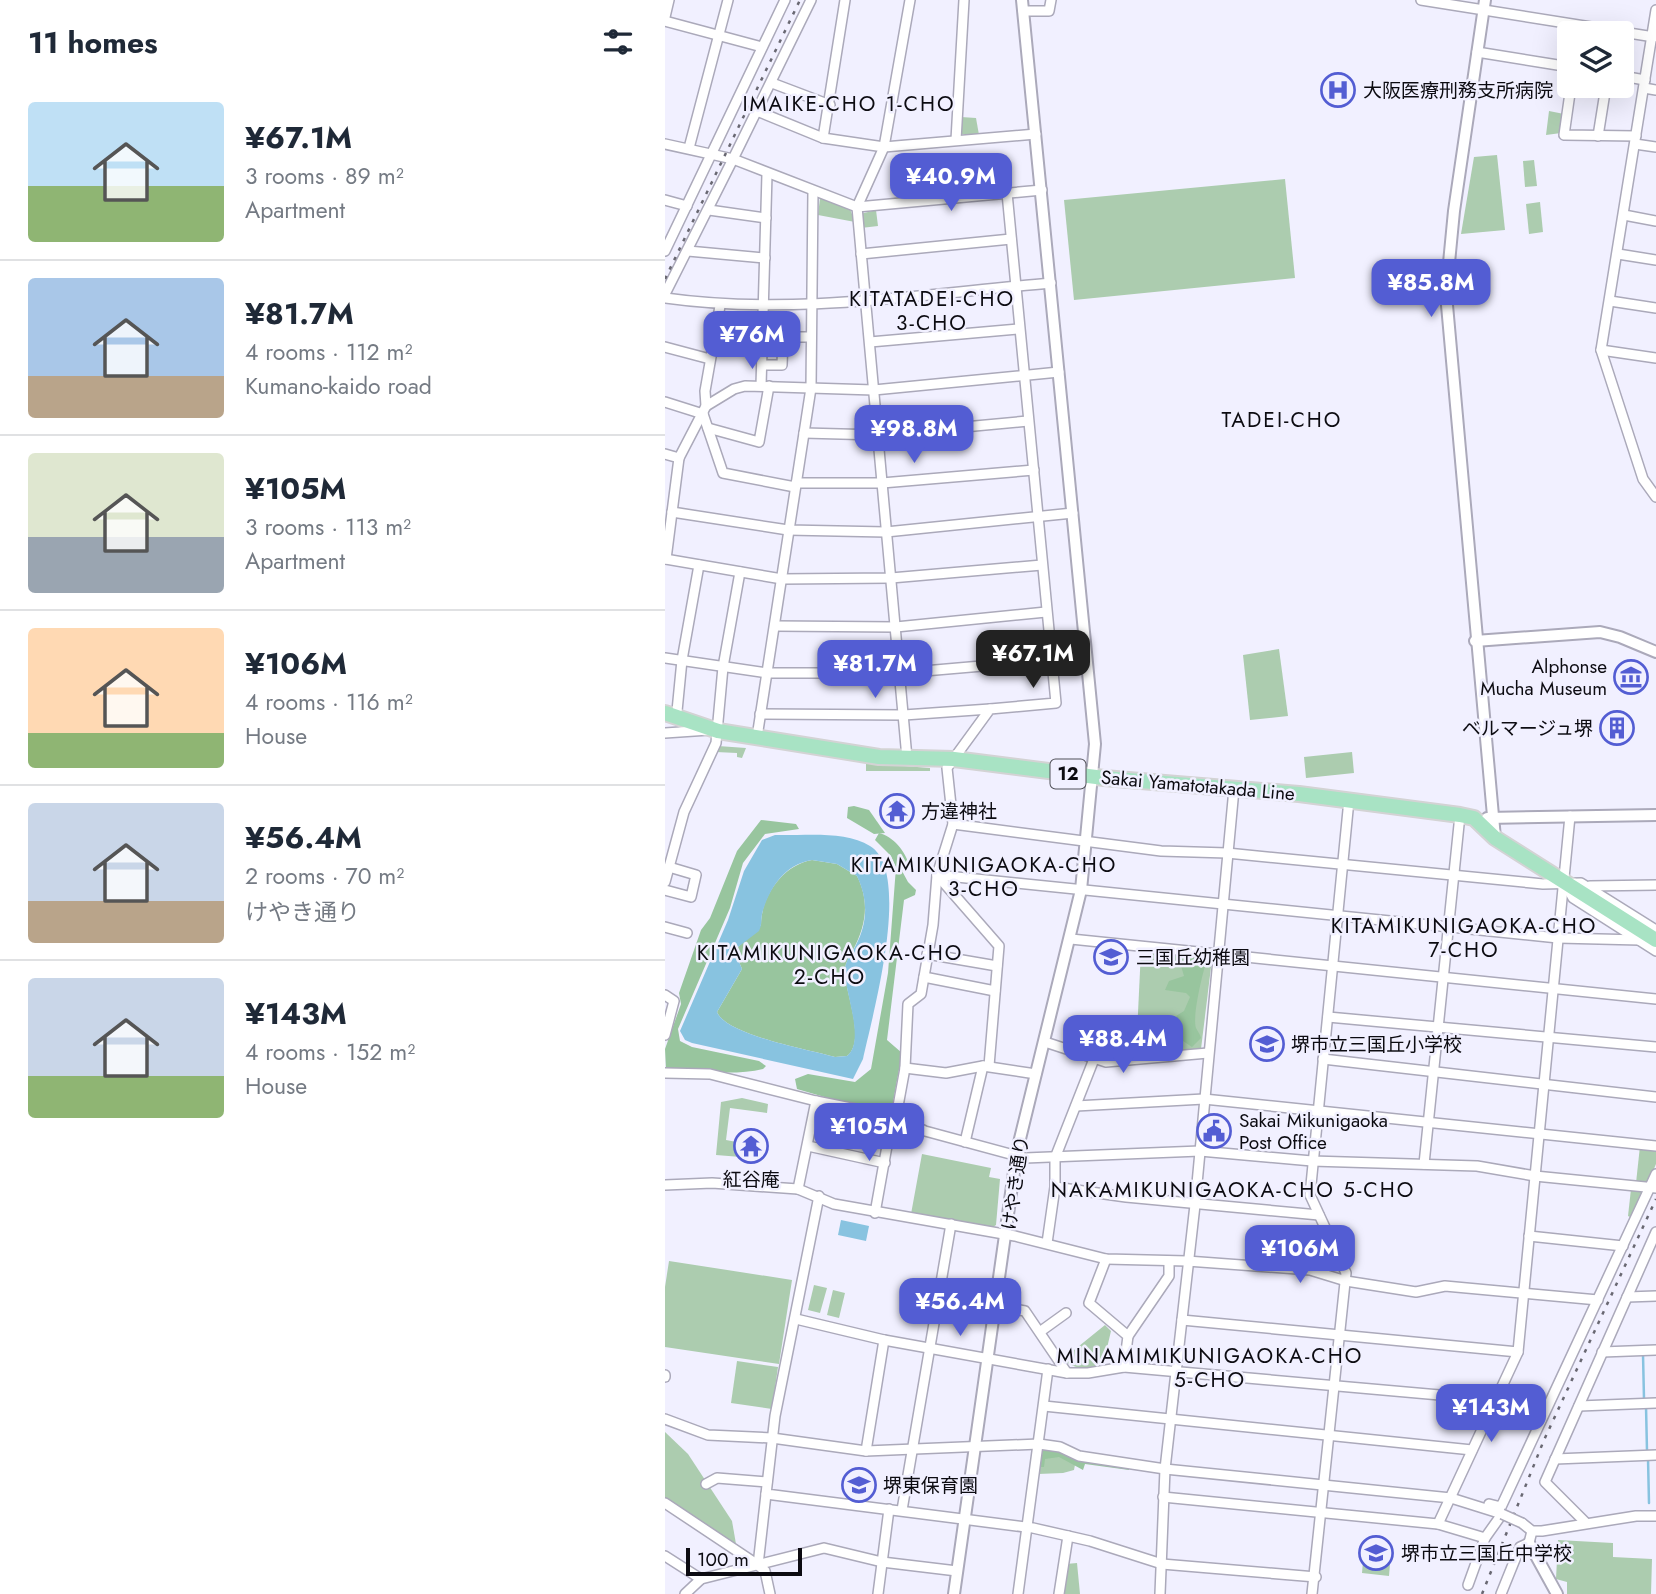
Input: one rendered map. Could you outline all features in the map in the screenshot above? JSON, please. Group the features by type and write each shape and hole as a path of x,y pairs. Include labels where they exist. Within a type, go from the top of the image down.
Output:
{"main road":[{"name":"Sakai Yamatotakada Line","path":"665,722 689,719 757,737 907,758 954,759 1091,776 1349,800 1467,817"},
{"path":"1467,817 1495,838 1656,940"}],"street":[{"path":"669,0 665,19 762,47"},
{"path":"689,148 728,0"},
{"path":"665,250 785,0"},
{"path":"811,0 665,296 720,306 810,304 1051,283"},
{"path":"823,138 845,0"},
{"path":"907,758 857,207 884,147 910,0"},
{"path":"956,140 964,0"},
{"path":"1023,6 1049,11 1051,0"},
{"path":"1421,0 1484,5 1654,37"},
{"path":"1484,5 1454,211 1446,294 1475,642 1495,838"},
{"name":"けやき通り","path":"954,1594 1017,1157 1081,890 1095,744 1023,6"},
{"path":"1656,10 1654,37 1601,350 1643,479 1656,497"},
{"path":"1478,52 1557,65"},
{"path":"1634,80 1656,90"},
{"path":"772,83 830,105"},
{"path":"1569,98 1564,135 1636,140 1656,147"},
{"path":"1598,136 1604,98"},
{"path":"757,111 823,138 884,147 1036,134"},
{"path":"665,144 733,159 857,207 1042,190"},
{"path":"708,428 759,442 765,386 762,365 767,174"},
{"path":"757,737 811,388 813,191"},
{"path":"760,714 904,715 1056,703 1007,193"},
{"path":"665,200 687,206"},
{"path":"709,210 766,218"},
{"path":"1624,215 1656,221"},
{"path":"861,254 1011,239"},
{"path":"688,251 765,258"},
{"path":"1618,254 1656,260"},
{"path":"1611,301 1656,309"},
{"path":"720,306 705,391 705,410 708,428 723,472 796,485 882,483 1034,470"},
{"path":"870,342 1019,329"},
{"path":"762,365 782,365 783,337 810,337"},
{"path":"665,347 710,359"},
{"path":"1601,350 1656,358"},
{"path":"1042,565 891,578 782,579 665,559 679,458 705,410 734,389 765,386 874,390 1059,372"},
{"path":"665,402 705,410"},
{"path":"804,433 878,435 1028,421"},
{"path":"665,454 679,458"},
{"path":"672,512 787,530 886,532 1073,513"},
{"path":"665,880 684,812 709,762 689,719 682,660 699,565"},
{"path":"665,733 689,719 723,667 740,572"},
{"path":"775,626 896,627 1046,612"},
{"path":"1475,642 1600,632 1656,652"},
{"path":"665,658 767,673 901,673 1086,657"},
{"path":"875,1213 905,1068 908,1004 920,996 937,876 953,824 947,768 990,709"},
{"path":"1160,1594 1164,1469 1195,1205 1234,789"},
{"path":"1312,1594 1317,1577 1346,1273 1310,1195 1349,800"},
{"path":"1424,1164 1453,876 1467,817 1656,815"},
{"path":"1439,1524 1518,1352 1570,816"},
{"path":"953,824 1161,851 1227,853 1543,884 1581,883 1656,930"},
{"path":"665,890 691,897 697,875 669,867"},
{"path":"937,876 1558,938 1640,940"},
{"path":"937,876 999,946 986,1066 965,1142"},
{"path":"1564,882 1573,898 1656,951"},
{"path":"1588,887 1656,885"},
{"path":"665,926 687,933"},
{"path":"1071,939 1656,999"},
{"path":"927,954 997,966"},
{"path":"924,977 995,991"},
{"path":"665,995 674,1001 665,1035"},
{"path":"1328,1017 1656,1047"},
{"path":"1045,1042 1106,1062 1208,1053"},
{"path":"1047,1243 1055,1187 1055,1158 1094,1059"},
{"path":"1323,1059 1656,1097"},
{"path":"905,1068 946,1073 986,1066 1036,1074"},
{"path":"665,1073 710,1074 894,1118 925,1131 1017,1157 1055,1158 1200,1151 1312,1161 1477,1166 1535,1176 1653,1188"},
{"path":"1076,1106 1204,1099 1656,1146"},
{"path":"798,1189 816,1101"},
{"path":"808,1146 885,1163"},
{"path":"1462,1502 1471,1500 1501,1507 1623,1246 1653,1188 1656,1174"},
{"path":"665,1185 712,1183 798,1189 834,1204 1047,1243 1106,1259 1187,1261 1310,1270 1346,1281 1416,1292 1445,1286 1524,1291 1598,1300"},
{"path":"1055,1187 1195,1205 1319,1215"},
{"path":"758,1565 772,1438 819,1196"},
{"path":"902,1510 951,1224"},
{"path":"1585,1523 1545,1482 1656,1232"},
{"path":"1529,1236 1623,1246"},
{"path":"1106,1259 1089,1303 1128,1336"},
{"path":"1124,1367 1128,1336 1169,1276 1169,1261"},
{"path":"1627,1297 1656,1296"},
{"path":"997,1306 1025,1311 1067,1373"},
{"path":"1041,1331 1066,1313"},
{"path":"796,1319 884,1340 1067,1373 1088,1373 1124,1367 1496,1400 1540,1421"},
{"path":"1182,1320 1518,1352"},
{"path":"866,1451 884,1340"},
{"path":"1602,1352 1656,1350"},
{"path":"1018,1594 1048,1369"},
{"path":"1579,1406 1656,1403"},
{"path":"1044,1406 1472,1450"},
{"path":"665,1419 708,1435 772,1438 866,1451 914,1452 1039,1444 1061,1447 1079,1456 1164,1469 1451,1498 1502,1514 1532,1531 1656,1516"},
{"path":"1555,1459 1656,1455"},
{"path":"706,1484 717,1478 732,1477 767,1482"},
{"path":"766,1494 1027,1527 1068,1536 1162,1564 1317,1577"},
{"path":"1163,1497 1439,1524 1485,1538"},
{"path":"665,1503 765,1571 770,1594"},
{"path":"878,1594 889,1509"},
{"path":"1468,1585 1485,1538 1502,1514"},
{"path":"1532,1531 1529,1543 1557,1594"},
{"path":"1059,1594 1068,1536"},
{"path":"1501,1594 1520,1547 1529,1543"},
{"path":"685,1594 701,1579 824,1548 882,1562 957,1571"},
{"path":"665,1556 701,1579"}],"green space":[{"path":"1549,111 1564,114 1561,133 1546,135"},
{"path":"961,117 976,118 979,135 960,134"},
{"path":"1497,155 1505,230 1461,234 1474,157"},
{"path":"1534,160 1537,186 1525,187 1523,161"},
{"path":"1285,179 1295,278 1074,300 1064,200"},
{"path":"820,198 850,209 855,222 818,215"},
{"path":"1540,202 1543,232 1529,234 1526,204"},
{"path":"876,210 878,226 861,228 860,214"},
{"path":"1279,649 1288,716 1250,720 1243,655"},
{"path":"718,746 746,748 742,758 737,757 737,753 716,752"},
{"path":"1352,752 1354,773 1306,778 1304,757"},
{"path":"866,763 930,768 930,771 866,771"},
{"path":"848,807 869,810 885,833 874,834 847,818"},
{"path":"761,820 796,824 799,829 765,834 743,863 730,908 678,1029 680,1041 692,1047 759,1061 766,1066 763,1069 728,1073 666,1069 665,1049 681,1004 679,993 701,930 710,918 737,851"},
{"path":"879,833 889,837 902,850 909,865 902,871 916,890 915,895 904,900 887,1040 902,1053 892,1108 888,1112 869,1110 797,1089 795,1079 808,1074 855,1082 871,1069 888,973 896,867 891,856 875,840"},
{"path":"812,860 837,864 857,876 864,895 863,922 845,967 855,1027 853,1049 847,1056 835,1057 752,1034 736,1028 717,1012 742,969 737,957 738,947 761,925 769,893 792,868"},
{"path":"1141,950 1212,959 1201,1049 1136,1055"},
{"path":"1155,953 1207,959 1195,1014 1196,1028 1201,1038 1192,1047 1180,1039 1183,1030 1176,1016 1184,1011 1190,997 1186,993 1165,990 1169,981 1184,976 1181,966 1172,961 1161,965 1155,962"},
{"path":"742,1098 768,1104 767,1113 730,1108 726,1140 742,1143 741,1157 716,1155 721,1102"},
{"path":"1640,1146 1656,1148 1656,1164 1648,1183 1636,1183"},
{"path":"922,1154 991,1168 989,1177 1000,1179 996,1225 993,1227 911,1214"},
{"path":"1631,1189 1644,1193 1632,1218 1628,1216"},
{"path":"669,1261 792,1280 779,1364 665,1347 665,1287"},
{"path":"814,1285 827,1288 820,1313 808,1310"},
{"path":"833,1290 845,1293 839,1318 827,1315"},
{"path":"1105,1325 1111,1331 1103,1365 1077,1367 1063,1359"},
{"path":"737,1361 778,1367 772,1409 731,1403"},
{"path":"665,1432 688,1454 732,1521 736,1544 665,1500"},
{"path":"1044,1448 1129,1467 1129,1470 1085,1464 1083,1470 1059,1457 1045,1459 1044,1467 1039,1467"},
{"path":"1042,1450 1076,1459 1074,1470 1038,1474"},
{"path":"1558,1540 1613,1543 1613,1557 1652,1559 1651,1594 1567,1594 1567,1582 1556,1579"},
{"path":"1363,1561 1390,1564 1389,1576 1362,1573"},
{"path":"1077,1563 1080,1594 1063,1594 1066,1564"}],"water":[{"path":"775,835 849,838 870,846 882,861 888,884 886,946 863,1059 853,1079 692,1043 685,1040 680,1031 728,920 744,871 762,840","holes":["812,860 837,864 857,876 865,910 863,928 847,960 845,970 855,1039 847,1056 835,1057 789,1046 736,1028 717,1012 742,969 737,957 738,947 759,931 765,904 779,879 802,862"]},
{"path":"841,1220 869,1226 866,1241 838,1235"}],"waterway":[{"path":"1643,1354 1644,1399"},
{"path":"1646,1406 1647,1451"},
{"path":"1648,1458 1649,1503"}],"railway":[{"path":"665,279 800,0"},
{"path":"1482,1594 1544,1440 1656,1199"}],"place":[{"name":"大阪医療刑務支所病院","path":"1338,90"},
{"name":"Alphonse Mucha Museum","path":"1631,677"},
{"name":"ベルマージュ堺","path":"1617,728"},
{"name":"方違神社","path":"897,811"},
{"name":"三国丘幼稚園","path":"1111,957"},
{"name":"堺市立三国丘小学校","path":"1267,1044"},
{"name":"Sakai Mikunigaoka Post Office","path":"1214,1131"},
{"name":"紅谷庵","path":"751,1146"},
{"name":"堺東保育園","path":"859,1485"},
{"name":"堺市立三国丘中学校","path":"1376,1553"}],"district":[{"name":"IMAIKE-CHO 1-CHO","path":"849,104"},
{"name":"KITATADEI-CHO 3-CHO","path":"932,311"},
{"name":"TADEI-CHO","path":"1282,420"},
{"name":"KITAMIKUNIGAOKA-CHO 3-CHO","path":"984,877"},
{"name":"KITAMIKUNIGAOKA-CHO 7-CHO","path":"1464,938"},
{"name":"KITAMIKUNIGAOKA-CHO 2-CHO","path":"830,965"},
{"name":"NAKAMIKUNIGAOKA-CHO 5-CHO","path":"1233,1190"},
{"name":"MINAMIMIKUNIGAOKA-CHO 5-CHO","path":"1210,1368"}]}
